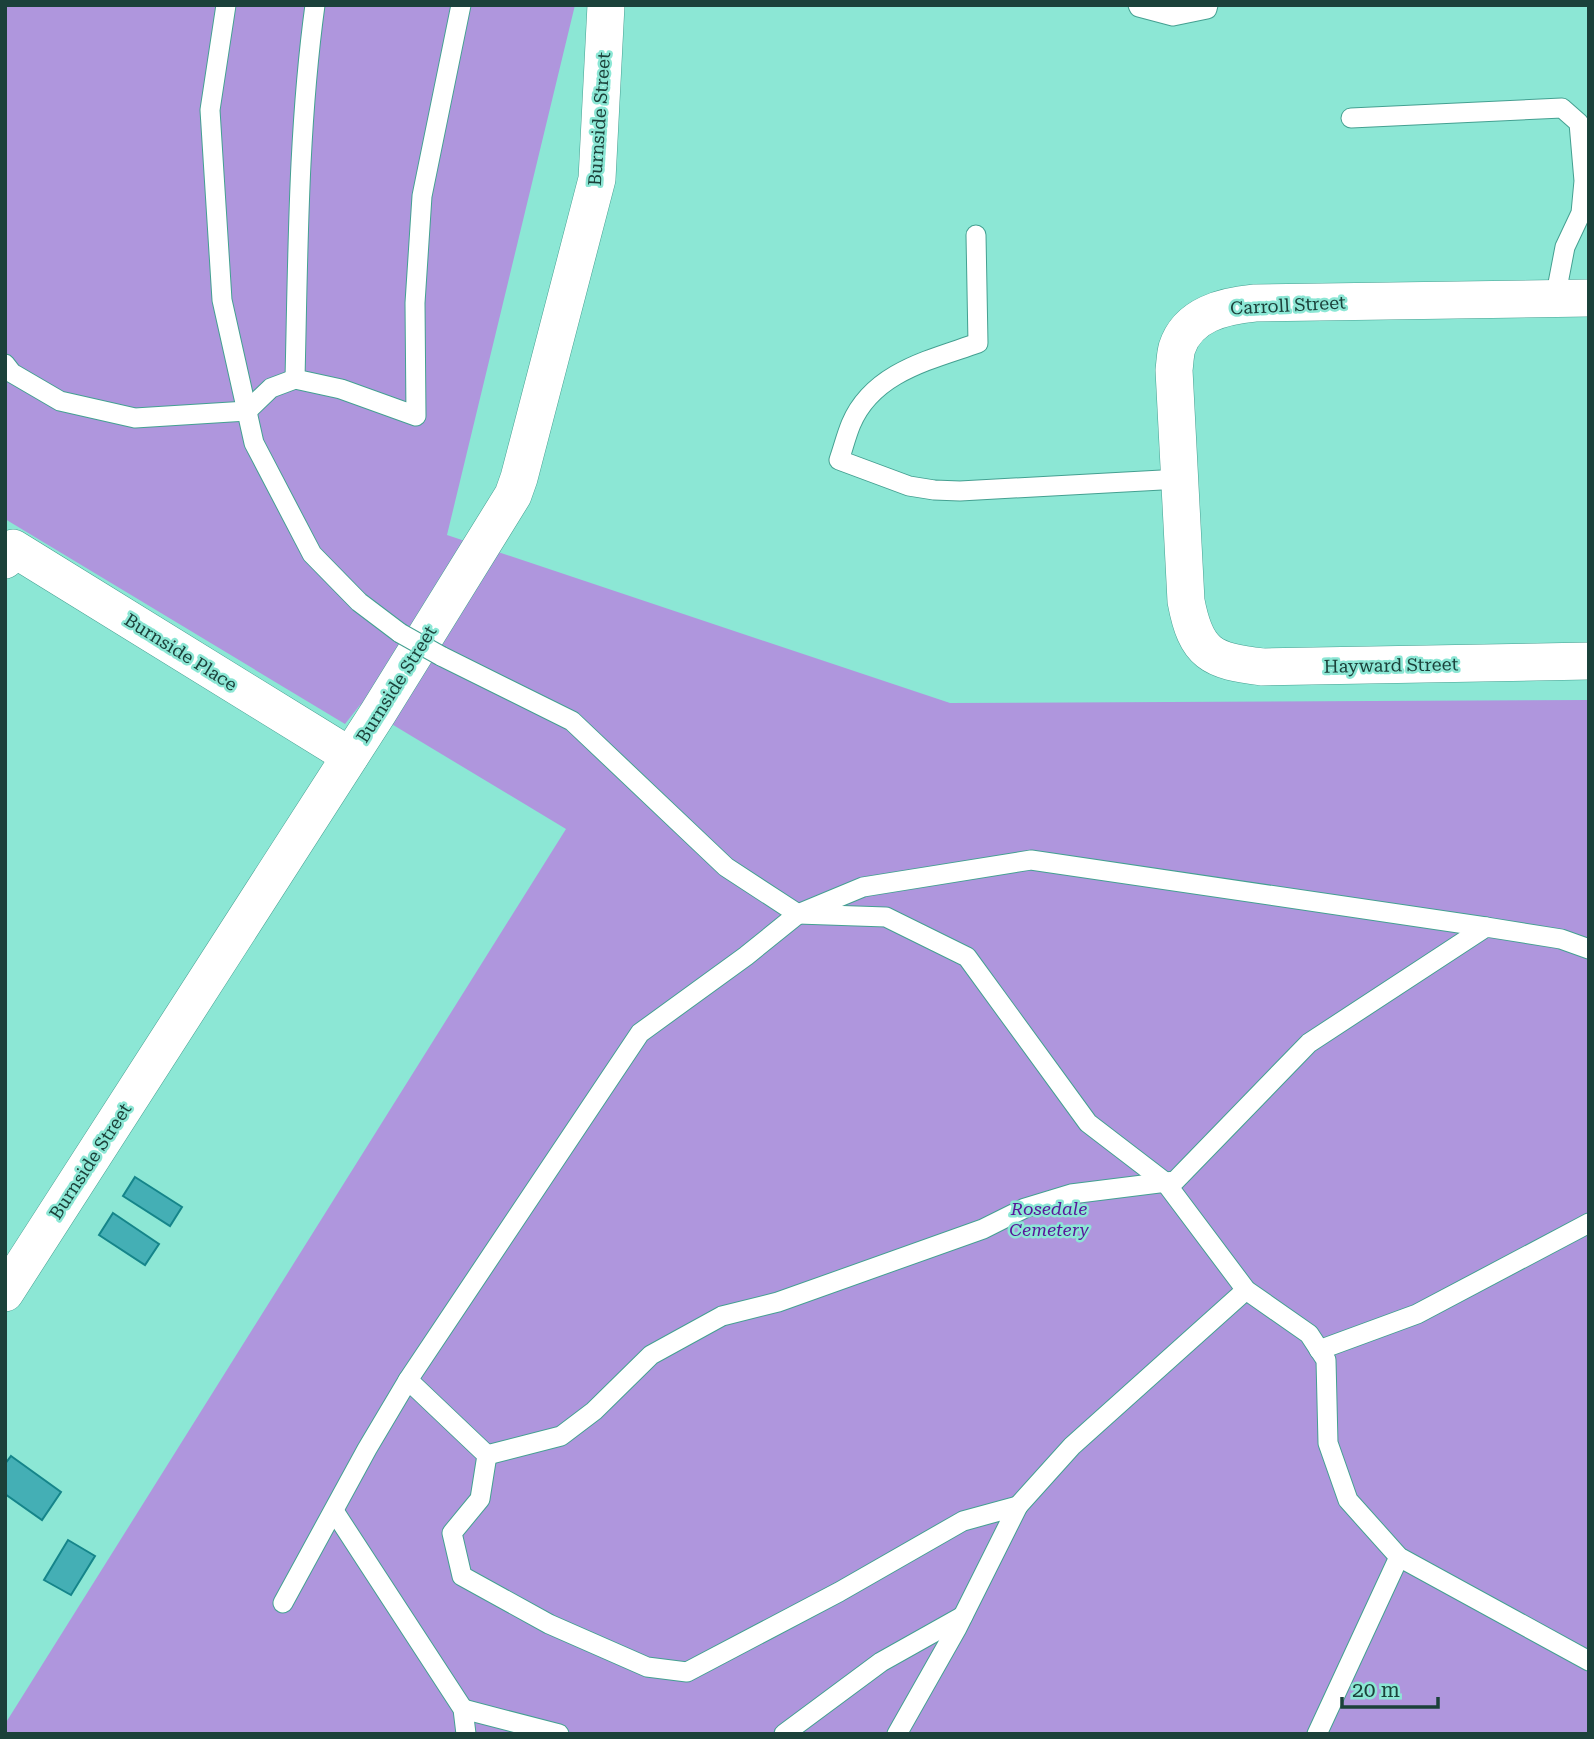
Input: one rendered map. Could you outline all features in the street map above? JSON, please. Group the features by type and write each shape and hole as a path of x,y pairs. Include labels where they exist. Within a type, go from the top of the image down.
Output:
{"street":[{"name":"Burnside Street","path":"5,1293 506,508 519,478 597,179 606,5"},
{"name":"Carroll Street","path":"1200,642 1190,621 1186,601 1174,370 1176,350 1184,334 1197,321 1213,311 1255,303 1572,298"},
{"name":"Burnside Place","path":"8,551 350,756"},
{"name":"Hayward Street","path":"1200,642 1215,658 1263,667 1589,661"}],"lane":[{"path":"226,5 210,110 222,300 254,443 312,554 359,602 400,633 572,721 726,867 798,914 886,917 967,957 1088,1122 1165,1182 1247,1290 1309,1334 1326,1360 1328,1443 1349,1500 1399,1557 1589,1661"},
{"path":"295,379 301,158 308,59 316,5"},
{"path":"5,364 12,373 60,401 135,418 247,411 271,388 295,379 341,388 416,416 415,303 422,196 461,5"},
{"path":"1138,5 1173,16 1207,9 1208,5"},
{"path":"1351,118 1562,108 1579,123 1584,181 1581,213 1565,247 1572,298"},
{"path":"976,235 978,343 911,366 874,391 851,423 839,460 909,486 934,490 1180,480"},
{"path":"284,1603 408,1380 640,1033 746,956 798,914 863,887 1031,860 1486,927 1561,939 1589,949"},
{"path":"487,1455 561,1436 594,1411 651,1355 722,1316 778,1302 983,1229 1025,1208 1071,1194 1175,1181 1309,1043 1486,927"},
{"path":"1319,1350 1417,1314 1589,1223"},
{"path":"897,1734 963,1616 1018,1506 1072,1446 1247,1290"},
{"path":"408,1380 487,1455"},
{"path":"487,1455 480,1499 452,1534 462,1576 549,1624 647,1667 687,1672 839,1592 962,1521 1018,1506"},
{"path":"334,1511 463,1709 466,1734"},
{"path":"1317,1734 1399,1557"},
{"path":"784,1734 881,1662 963,1616"},
{"path":"463,1709 559,1734"}],"green space":[{"name":"Rosedale Cemetery","path":"5,5 575,5 447,535 950,703 1589,700 1589,1734 5,1734 5,1724 566,829 360,705 345,724 5,519"}],"building":[{"path":"135,1177 182,1207 170,1226 123,1196"},
{"path":"113,1213 159,1244 145,1265 99,1235"},
{"path":"11,1456 61,1492 42,1520 5,1494 5,1464"},
{"path":"68,1540 95,1556 71,1595 44,1580"}]}
